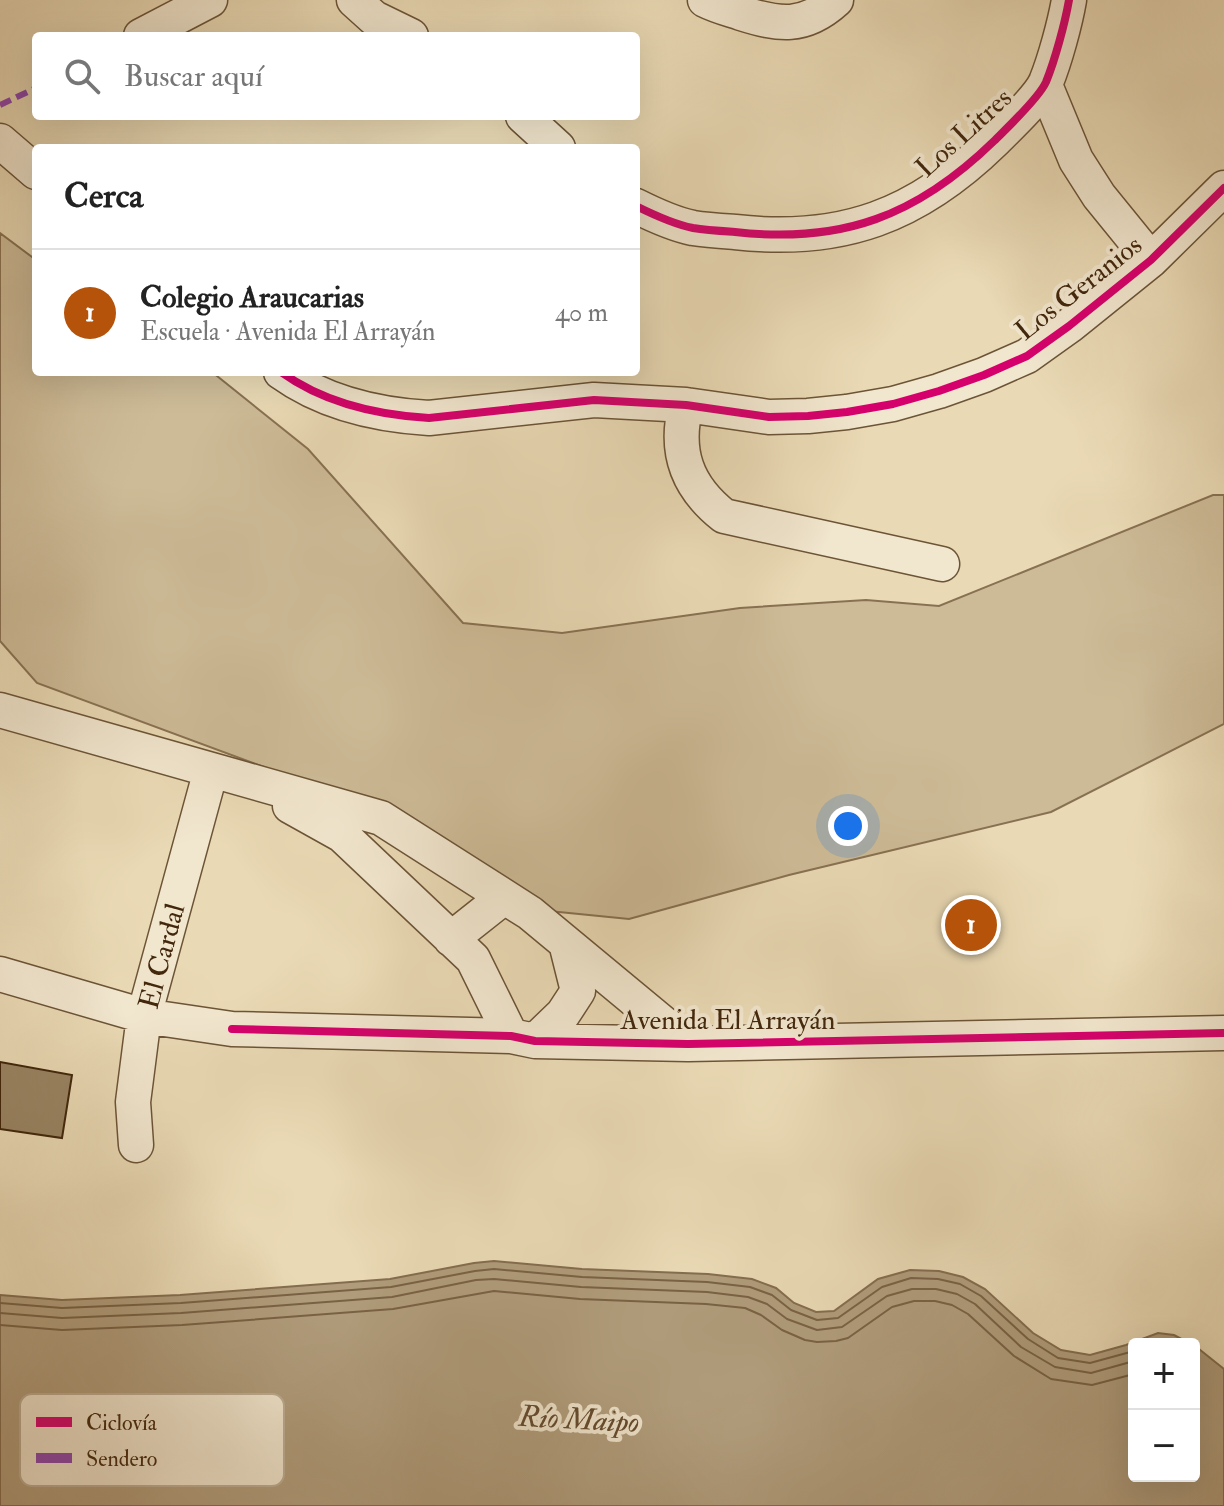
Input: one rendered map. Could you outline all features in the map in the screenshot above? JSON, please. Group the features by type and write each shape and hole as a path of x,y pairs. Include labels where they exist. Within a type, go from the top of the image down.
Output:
{"street":[{"path":"149,32 210,0"},
{"path":"354,0 374,18 403,32"},
{"path":"705,0 770,22 785,23 814,16 836,0"},
{"name":"Los Litres","path":"640,208 691,227 766,236 833,231 893,213 921,199 972,162 1045,85 1069,0"},
{"path":"1045,85 1076,160 1099,196 1151,260"},
{"path":"527,120 554,144"},
{"path":"0,141 32,169"},
{"name":"Los Geranios","path":"288,376 342,403 404,417 454,417 594,400 686,405 769,417 847,412 893,404 984,375 1027,356 1111,294 1220,201"},
{"path":"686,405 681,437 687,470 703,496 724,516 942,564"},
{"path":"0,710 381,818 530,913 688,1044"},
{"path":"226,774 342,835 473,959 523,1039 563,1014 578,991 566,943"},
{"name":"El Cardal","path":"136,1145 133,1102 144,1016 226,774"},
{"path":"451,939 504,897"},
{"name":"Avenida El Arrayán","path":"0,974 144,1016 232,1029 688,1044 1224,1033"}],"shaded area":[{"path":"0,233 32,257 32,376 217,376 308,449 463,623 562,633 740,608 866,600 939,606 1213,495 1224,495 1224,724 1051,812 789,875 629,919 549,911 318,787 37,683 0,641"}],"water":[{"name":"Río Maipo","path":"494,1261 582,1269 708,1274 752,1279 776,1288 794,1303 816,1312 834,1311 878,1279 910,1270 939,1271 963,1277 985,1289 1033,1333 1061,1350 1090,1355 1128,1344 1128,1482 1200,1482 1200,1350 1224,1369 1224,1506 0,1506 0,1295 62,1300 180,1295 390,1279"},
{"path":"1158,1333 1180,1338 1145,1338"}],"building":[{"path":"0,1062 72,1075 62,1138 0,1129"}],"marked path":[{"path":"0,105 32,90"}],"cycle path":[{"path":"640,208 693,228 774,235 844,228 906,206 965,167 1007,129 1037,96 1053,63 1069,0"},
{"path":"287,376 315,392 352,406 429,418 594,400 686,405 769,417 847,412 893,404 984,375 1027,356 1151,260 1224,188"},
{"path":"232,1029 688,1044 1224,1033"}],"place":[{"name":"Colegio Araucarias","path":"971,925"}]}
